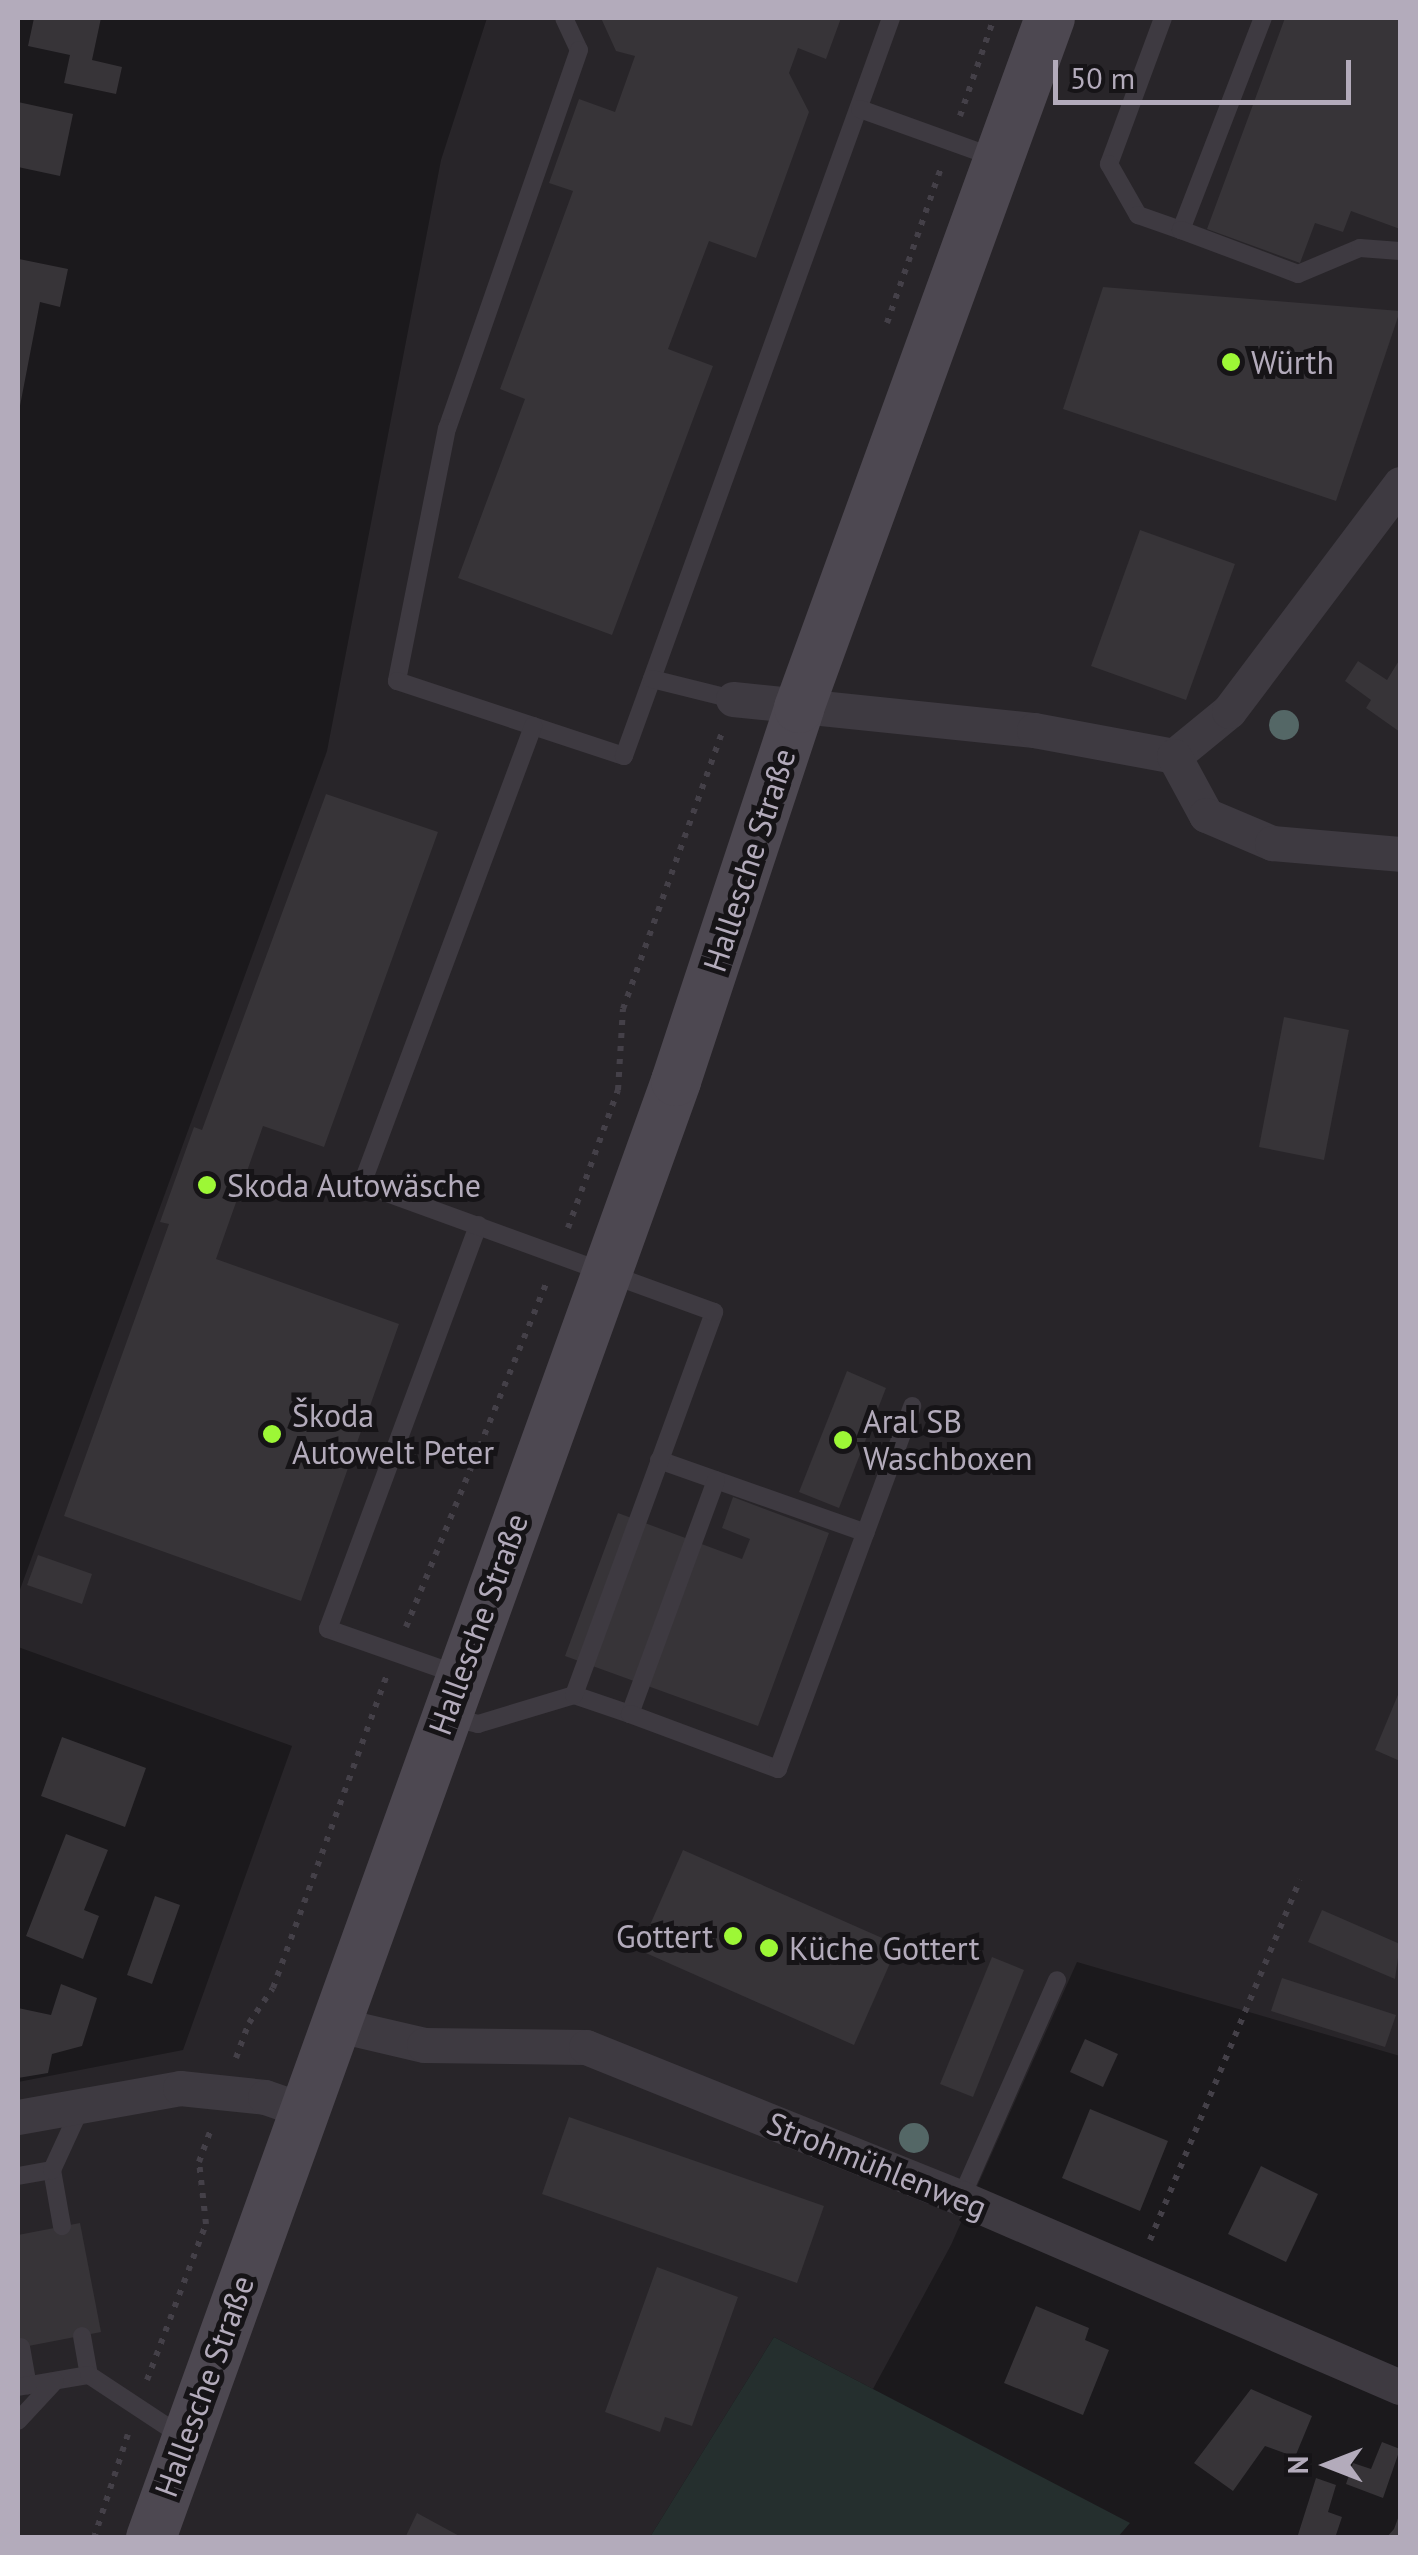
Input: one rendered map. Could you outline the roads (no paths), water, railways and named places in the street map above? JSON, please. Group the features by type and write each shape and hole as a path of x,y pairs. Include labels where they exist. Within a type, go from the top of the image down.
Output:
{"main road":[{"name":"Hallesche Straße","path":"151,2538 606,1270 996,158 1050,18"}],"street":[{"path":"1400,484 1229,711 1174,756 1206,815 1272,843 1400,854"},
{"name":"Hallesche Straße","path":"733,699 1034,730 1174,756"},
{"name":"Strohmühlenweg","path":"334,2024 424,2045 586,2046 961,2198 1400,2387"},
{"path":"18,2117 213,2088 303,2110"}],"lane":[{"path":"564,18 578,50 447,428 398,682 624,756 891,18"},
{"path":"1164,18 1109,164 1138,215 1298,274 1360,248 1400,251"},
{"path":"1181,230 1262,18"},
{"path":"860,109 996,158"},
{"path":"652,679 733,699"},
{"path":"533,726 362,1184 714,1312 574,1695"},
{"path":"478,1225 328,1629 452,1695 478,1724 574,1695 778,1769 912,1406"},
{"path":"660,1460 866,1533"},
{"path":"630,1714 716,1480"},
{"path":"961,2198 1057,1980"},
{"path":"62,2226 52,2170 81,2107"},
{"path":"18,2176 52,2170"},
{"path":"82,2336 89,2375"},
{"path":"21,2347 23,2386 89,2375 185,2438"},
{"path":"18,2420 55,2380"}],"place":[{"name":"Würth","path":"1231,362"},
{"name":"Skoda Autowäsche","path":"207,1185"},
{"name":"Škoda Autowelt Peter","path":"272,1434"},
{"name":"Aral SB Waschboxen","path":"843,1440"},
{"name":"Gottert","path":"733,1936"},
{"name":"Küche Gottert","path":"769,1948"}]}
